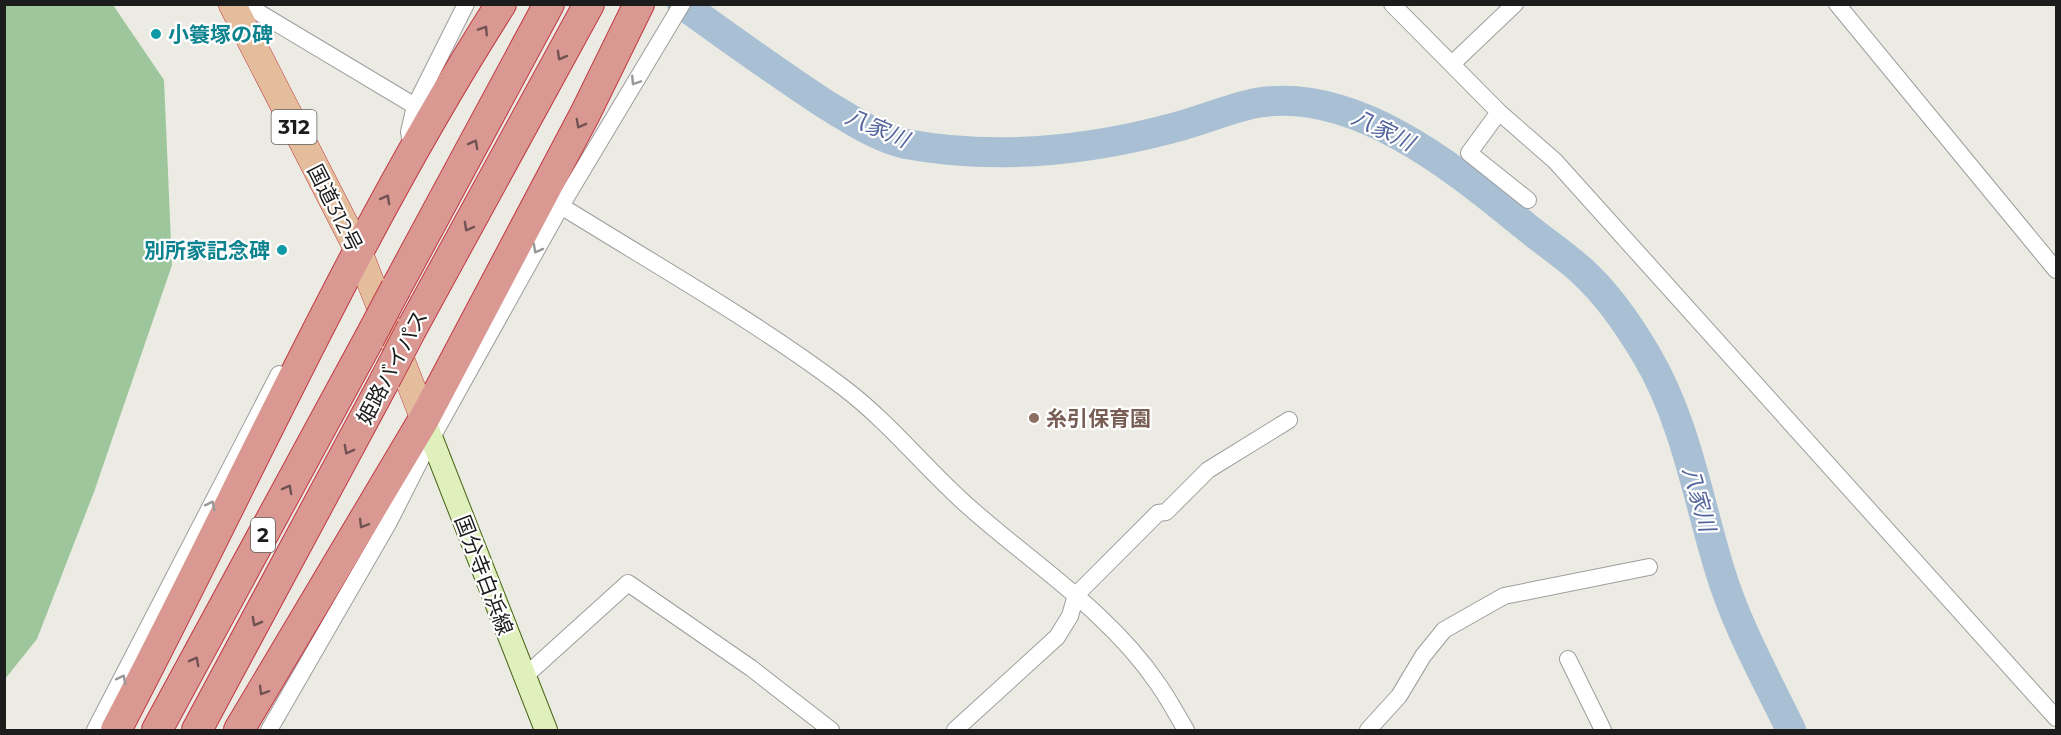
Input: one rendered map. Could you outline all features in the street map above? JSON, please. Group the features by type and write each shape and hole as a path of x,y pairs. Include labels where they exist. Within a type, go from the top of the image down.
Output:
{"highway":[{"path":"116,730 358,250 413,150 501,4"},
{"name":"姫路バイパス","path":"157,730 549,4"},
{"name":"姫路バイパス","path":"197,730 412,328 590,4"},
{"name":"国道312号","path":"233,6 358,250 427,429"},
{"path":"239,730 427,429 636,10"}],"main road":[{"name":"国分寺白浜線","path":"427,429 546,730"}],"street":[{"path":"413,150 409,132 415,106 466,4"},
{"path":"269,730 389,522 427,429 615,113 667,31 681,4"},
{"path":"1392,4 1453,63 1499,112 1555,161 2056,718"},
{"path":"1453,63 1515,4"},
{"path":"1837,4 2056,270"},
{"path":"233,6 253,9 415,106"},
{"path":"1499,112 1469,153 1528,200"},
{"path":"561,206 790,350 846,389 906,443 969,507 1076,595 1158,682 1186,730"},
{"path":"95,730 326,283 358,250"},
{"path":"955,730 1057,637 1070,616 1076,595 1158,513 1166,512 1208,470 1289,420"},
{"path":"1368,730 1400,696 1423,656 1443,630 1504,596 1648,567"},
{"path":"524,677 628,583 751,668 831,730"},
{"path":"1568,658 1603,730"}],"green space":[{"path":"5,4 113,5 164,80 172,265 94,492 37,639 5,679"}],"waterway":[{"name":"八家川","path":"682,4 825,104 875,133 906,144 972,152 1072,148 1137,137 1256,103 1293,101 1329,107 1365,119 1434,156 1583,272 1610,301 1647,356 1672,407 1727,592 1791,730"}],"place":[{"name":"小簑塚の碑","path":"156,34"},
{"name":"別所家記念碑","path":"282,250"},
{"name":"糸引保育園","path":"1034,418"}]}
